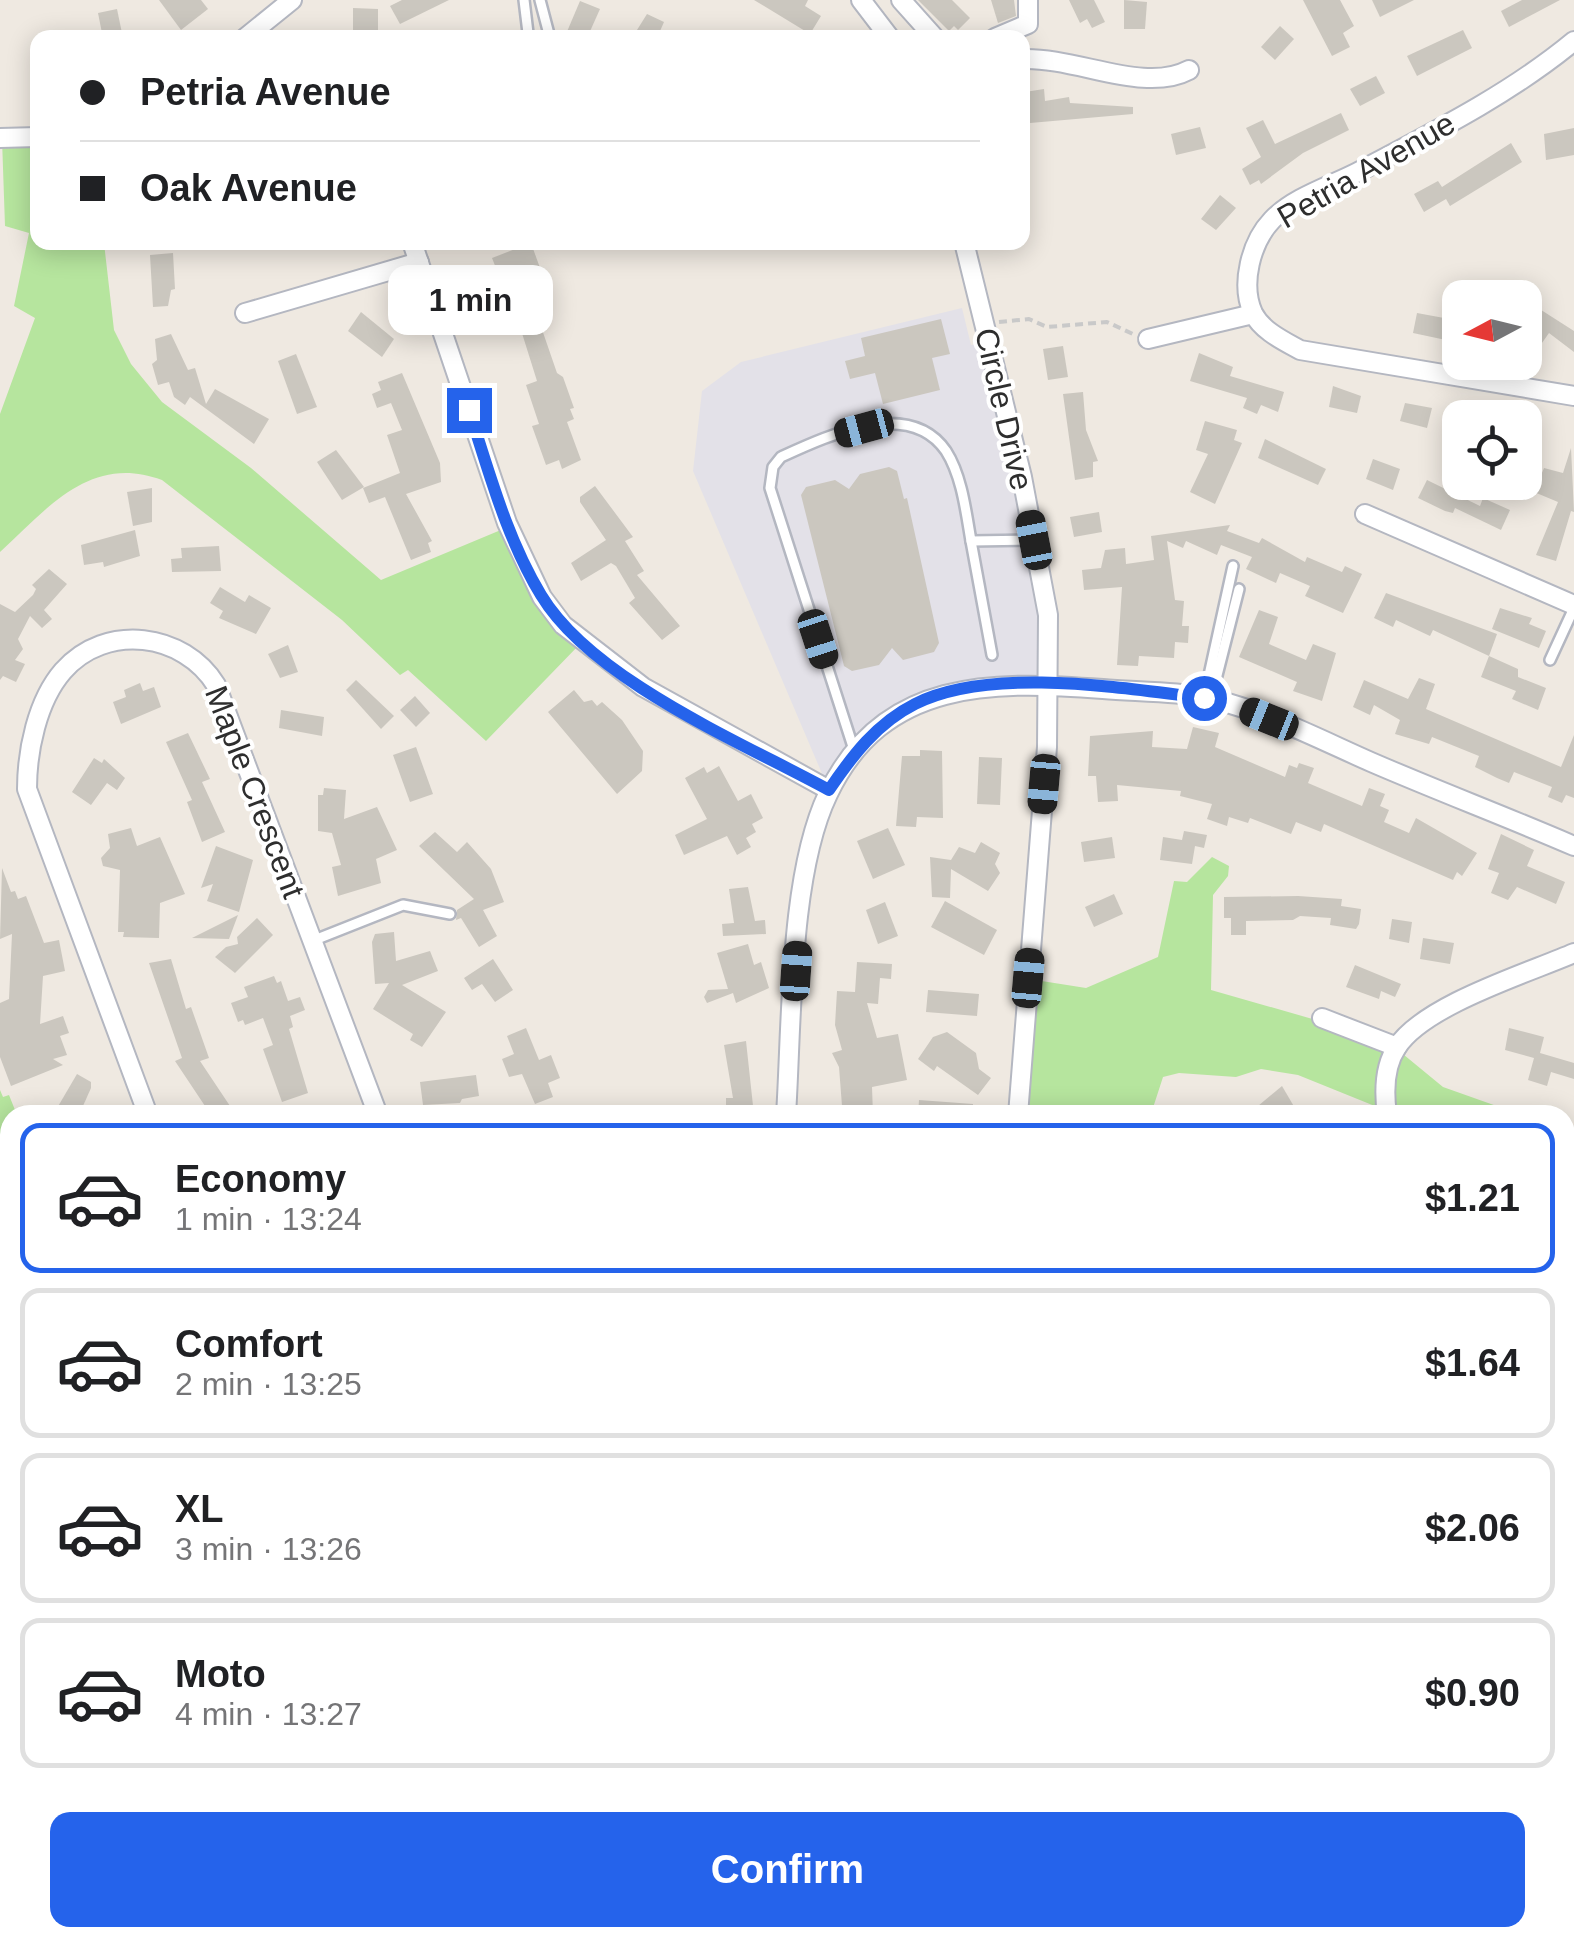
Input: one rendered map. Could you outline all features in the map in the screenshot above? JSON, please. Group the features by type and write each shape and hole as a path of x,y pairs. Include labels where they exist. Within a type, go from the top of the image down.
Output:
{"street":[{"path":"269,30 292,0"},
{"path":"862,0 884,30"},
{"path":"901,0 928,30"},
{"path":"1014,30 1028,24 1028,0"},
{"name":"Petria Avenue","path":"1254,314 1248,271 1254,248 1274,218 1570,50"},
{"path":"1030,59 1077,62 1144,80 1170,80 1189,70"},
{"path":"0,138 30,137"},
{"path":"415,250 507,523 542,597 563,625 642,687 829,790"},
{"name":"Circle Drive","path":"966,250 1048,616 1050,684 1019,1105"},
{"path":"245,312 420,262"},
{"path":"1148,339 1254,314 1273,335 1300,350 1574,396"},
{"path":"1364,514 1574,606"},
{"name":"Maple Crescent","path":"144,1105 28,789 32,740 50,692 64,670 98,648 128,639 156,640 183,648 203,663 244,752 374,1105"},
{"path":"787,1105 806,861 829,790 855,753 894,717 942,692 979,686 1050,684 1208,698 1574,846"},
{"path":"1387,1105 1387,1076 1397,1047 1435,1015 1574,953"},
{"path":"1322,1018 1397,1047"}],"lane":[{"path":"524,0 528,30"},
{"path":"540,0 548,30"},
{"path":"855,753 770,488 773,467 781,456 821,440 890,423 918,427 945,449 956,474 992,655"},
{"path":"971,540 1034,540"},
{"path":"1208,698 1232,566"},
{"path":"1208,698 1239,590"},
{"path":"1550,660 1574,606"},
{"path":"312,941 403,905 450,914"}],"path":[{"path":"984,324 1029,319 1047,326 1107,322 1148,339"}],"shaded area":[{"path":"962,308 971,345 991,341 1023,476 1050,686 979,687 890,720 829,790 693,471 702,391 741,362"}],"green space":[{"path":"30,138 30,250 105,250 114,330 131,364 162,402 251,468 381,580 508,527 580,644 486,741 408,670 400,675 342,620 162,480 113,474 91,480 53,503 0,552 0,414 35,318 14,306 29,233 5,226 2,139"},
{"path":"1212,857 1229,866 1228,876 1213,895 1211,990 1323,1022 1398,1050 1443,1087 1494,1105 1372,1105 1298,1075 1261,1069 1236,1077 1179,1073 1163,1077 1154,1105 1020,1105 1029,979 1086,988 1158,957 1174,881 1187,882"},
{"path":"0,1090 3,1097 9,1095 13,1105 0,1105"}],"building":[{"path":"159,0 201,0 208,9 181,30"},
{"path":"402,0 449,0 400,24 390,6"},
{"path":"754,0 808,0 805,6 821,16 812,30 803,30"},
{"path":"918,0 952,0 970,18 958,30 954,26 948,30"},
{"path":"991,0 1014,0 1016,16 998,23"},
{"path":"1069,0 1094,0 1105,22 1092,28 1087,19 1080,23"},
{"path":"1124,0 1147,2 1145,29 1124,29"},
{"path":"1303,0 1340,0 1354,26 1343,33 1350,47 1332,56"},
{"path":"1372,0 1414,0 1380,17"},
{"path":"1522,0 1560,0 1509,27 1501,11"},
{"path":"580,1 600,9 591,30 568,30"},
{"path":"353,8 378,9 378,30 353,30"},
{"path":"117,9 121,30 101,30 98,13"},
{"path":"647,14 664,22 660,30 637,30"},
{"path":"1280,26 1294,39 1275,60 1261,47"},
{"path":"1463,30 1472,48 1417,76 1407,56"},
{"path":"1376,76 1385,93 1360,106 1350,89"},
{"path":"1044,89 1045,101 1069,97 1070,103 1133,107 1133,114 1030,123 1030,91"},
{"path":"1341,113 1349,130 1303,153 1261,184 1259,180 1250,185 1242,169 1261,157 1246,128 1263,120 1275,144"},
{"path":"1200,127 1206,148 1176,155 1171,134"},
{"path":"1574,128 1574,155 1546,160 1544,134"},
{"path":"1511,143 1522,162 1450,206 1446,199 1424,212 1414,194 1438,181 1442,187"},
{"path":"1220,195 1236,208 1216,230 1201,219"},
{"path":"513,250 534,250 544,279 527,286 557,373 563,377 574,408 570,409 574,419 567,422 581,460 562,469 559,460 546,465 532,426 539,424 526,385 537,381 510,295 507,296 492,258"},
{"path":"173,253 175,289 171,290 168,306 153,307 150,255"},
{"path":"1542,311 1574,331 1574,352 1549,333 1542,343"},
{"path":"361,312 394,339 382,357 348,331"},
{"path":"1417,313 1442,318 1442,339 1413,333"},
{"path":"941,319 950,354 932,358 940,390 883,404 875,373 850,379 845,361 865,356 861,338"},
{"path":"171,334 188,370 195,368 206,404 215,389 269,419 254,444 190,397 185,405 174,397 169,382 158,385 152,364 157,360 155,339"},
{"path":"1063,346 1068,377 1048,380 1043,349"},
{"path":"1199,353 1233,367 1230,376 1284,392 1278,412 1261,405 1257,414 1243,408 1247,398 1190,381"},
{"path":"296,354 317,407 297,414 278,361"},
{"path":"402,373 440,463 441,482 406,494 432,541 428,543 431,552 411,560 385,497 369,503 363,488 400,473 387,435 402,430 391,403 377,408 372,394 381,390 378,382"},
{"path":"1333,386 1361,396 1357,413 1329,407"},
{"path":"1083,392 1086,430 1098,461 1093,462 1093,477 1075,480 1063,394"},
{"path":"1405,403 1432,408 1427,428 1400,421"},
{"path":"1205,421 1237,430 1234,440 1242,443 1215,504 1190,492 1208,454 1196,450"},
{"path":"1265,439 1326,469 1318,485 1258,458"},
{"path":"1571,448 1574,512 1571,511 1556,561 1536,555 1558,502 1542,495 1542,473 1544,468 1563,473"},
{"path":"336,450 364,487 342,500 317,462"},
{"path":"1373,459 1400,469 1393,490 1366,479"},
{"path":"889,467 897,471 904,499 907,498 939,643 934,652 903,660 892,648 879,665 852,671 844,666 801,495 806,487 835,480 849,489 860,474"},
{"path":"1427,480 1442,487 1442,500 1468,500 1480,506 1482,500 1488,500 1510,510 1501,530 1455,508 1453,513 1445,511 1418,498"},
{"path":"595,486 633,537 625,541 644,571 637,575 680,626 662,640 629,603 635,598 616,566 611,563 581,581 571,563 606,540 580,502 580,497"},
{"path":"152,488 152,522 133,526 127,492"},
{"path":"1099,512 1102,532 1074,537 1070,517"},
{"path":"1230,525 1227,531 1259,543 1262,538 1305,562 1307,557 1342,572 1345,566 1362,574 1343,613 1305,596 1310,586 1280,573 1276,583 1246,569 1252,557 1221,545 1217,555 1186,541 1183,548 1167,541 1175,600 1184,601 1182,626 1189,626 1188,643 1175,642 1174,658 1139,656 1138,666 1117,665 1122,587 1084,590 1082,570 1101,568 1105,550 1125,548 1126,564 1154,560 1151,536"},
{"path":"135,530 140,556 104,567 103,562 84,565 81,545"},
{"path":"219,546 221,571 172,572 171,559 182,558 181,548"},
{"path":"49,569 67,584 44,610 52,619 42,628 30,616 18,639 23,649 15,660 25,664 16,682 3,676 0,680 0,604 15,612 33,595 36,589 32,585"},
{"path":"220,587 245,602 249,595 271,608 256,634 219,618 223,611 210,603"},
{"path":"1386,593 1497,634 1489,656 1433,630 1430,636 1396,620 1393,627 1374,618"},
{"path":"1500,608 1532,618 1529,624 1546,631 1539,648 1492,629"},
{"path":"1259,610 1278,617 1269,644 1306,660 1313,644 1336,653 1322,701 1293,691 1297,682 1239,657"},
{"path":"288,645 298,672 280,678 268,654"},
{"path":"1489,656 1518,669 1518,677 1546,688 1538,710 1512,699 1516,691 1481,677"},
{"path":"1419,678 1435,684 1426,709 1561,767 1574,735 1574,798 1566,795 1562,803 1548,797 1552,787 1514,772 1509,783 1475,767 1479,756 1432,737 1429,744 1395,734 1400,720 1374,705 1370,715 1353,707 1364,680 1408,699"},
{"path":"356,680 394,716 381,729 346,690"},
{"path":"140,683 143,691 154,687 161,707 121,724 113,702 126,697 124,690"},
{"path":"574,690 584,702 592,700 597,706 602,702 622,720 643,751 642,771 617,794 548,712"},
{"path":"415,696 430,713 416,727 400,710"},
{"path":"281,710 324,717 322,736 279,728"},
{"path":"1193,727 1219,733 1215,747 1285,777 1289,765 1297,768 1299,763 1314,768 1308,783 1362,806 1369,788 1385,794 1380,806 1389,810 1384,822 1409,833 1416,818 1477,853 1462,876 1457,872 1453,880 1324,824 1321,832 1296,822 1291,834 1250,818 1248,823 1229,817 1227,826 1207,819 1212,804 1180,796 1181,791 1117,785 1118,801 1098,802 1096,776 1088,776 1090,736 1153,731 1152,747 1187,749"},
{"path":"188,733 210,779 202,782 225,832 202,842 187,802 192,800 166,742"},
{"path":"416,747 433,794 410,802 393,755"},
{"path":"920,750 942,751 943,818 917,817 916,827 896,826 902,756 920,756"},
{"path":"979,757 1002,758 1000,805 977,804"},
{"path":"94,758 102,763 104,759 125,778 117,790 107,783 91,805 72,792"},
{"path":"719,766 738,801 751,794 763,818 752,824 756,832 746,838 751,847 737,855 727,836 684,855 675,835 707,819 685,778 704,767 707,773"},
{"path":"324,788 346,790 344,819 377,807 397,850 376,859 381,883 338,896 332,867 341,865 332,833 318,831 318,795 323,795"},
{"path":"131,828 137,846 160,837 185,894 160,903 159,938 123,937 124,932 118,932 120,870 103,866 101,858 110,848 108,834"},
{"path":"888,828 905,865 873,879 857,841"},
{"path":"1184,831 1207,835 1204,848 1195,846 1192,864 1160,860 1163,837 1182,840"},
{"path":"435,832 457,852 467,842 491,869 504,902 483,910 497,936 479,947 461,918 456,920 457,910 474,899 419,846"},
{"path":"1501,834 1534,850 1527,866 1565,882 1556,904 1517,887 1508,900 1491,893 1499,873 1488,869"},
{"path":"1112,837 1115,858 1084,862 1081,842"},
{"path":"981,842 1000,853 995,864 1000,873 988,891 951,869 950,898 932,897 930,857 951,860 959,847 975,853"},
{"path":"216,846 253,860 239,912 207,901 213,884 201,888"},
{"path":"2,868 11,892 15,891 18,899 26,896 44,943 59,940 65,971 43,976 40,1024 63,1016 69,1033 60,1036 67,1055 53,1059 63,1065 11,1086 0,1057 0,1003 9,999 12,934 0,939"},
{"path":"748,887 755,921 765,920 766,934 723,936 722,924 734,923 729,889"},
{"path":"1114,894 1123,914 1094,927 1085,907"},
{"path":"1224,897 1342,899 1341,906 1361,909 1359,924 1356,929 1330,925 1331,918 1300,916 1293,920 1246,921 1246,935 1231,935 1231,918 1224,918"},
{"path":"945,901 997,930 984,955 931,927"},
{"path":"885,902 898,936 878,944 866,910"},
{"path":"238,915 229,939 192,938"},
{"path":"257,918 273,935 235,973 215,957 226,947 238,944 237,937"},
{"path":"1392,919 1412,922 1409,943 1389,939"},
{"path":"394,932 396,961 430,951 438,971 402,985 446,1012 422,1047 410,1040 413,1034 373,1009 389,983 375,984 372,942 375,934"},
{"path":"1423,938 1454,943 1450,964 1420,959"},
{"path":"748,944 754,965 761,962 769,988 736,1003 733,993 707,1003 704,997 708,990 728,989 717,953"},
{"path":"171,959 186,1009 191,1007 209,1058 200,1061 229,1105 204,1105 175,1061 182,1058 149,963"},
{"path":"493,959 513,990 495,1002 482,984 472,990 464,978"},
{"path":"857,962 892,964 891,979 880,978 878,1004 867,1003 877,1038 898,1034 907,1080 872,1087 873,1105 842,1105 839,1067 832,1053 842,1050 835,1025 837,991 855,992"},
{"path":"1355,965 1401,984 1395,997 1381,991 1379,999 1346,987"},
{"path":"274,976 277,983 281,981 288,1001 300,997 305,1010 290,1016 293,1027 289,1029 308,1093 282,1102 263,1049 273,1045 263,1018 245,1025 243,1020 238,1022 231,1003 248,997 244,987"},
{"path":"928,990 979,994 977,1016 926,1012"},
{"path":"526,1028 539,1060 551,1055 560,1078 548,1083 553,1097 535,1104 522,1074 509,1077 502,1059 514,1054 507,1036"},
{"path":"1509,1028 1544,1037 1540,1053 1574,1063 1574,1079 1551,1072 1547,1086 1528,1080 1534,1058 1505,1050"},
{"path":"947,1032 976,1053 979,1069 991,1078 978,1095 937,1066 934,1071 918,1059 933,1037"},
{"path":"746,1041 753,1105 726,1105 726,1098 733,1098 724,1045"},
{"path":"77,1074 91,1082 83,1105 59,1105"},
{"path":"476,1075 479,1096 462,1099 460,1103 423,1105 420,1082"},
{"path":"1282,1086 1293,1105 1259,1105"},
{"path":"919,1100 973,1104 973,1105 919,1105"}],"route":[{"path":"469,410 523,562 563,625 614,669 642,687 829,790 868,738 914,704 942,692 979,686 1050,684 1204,698"}]}
